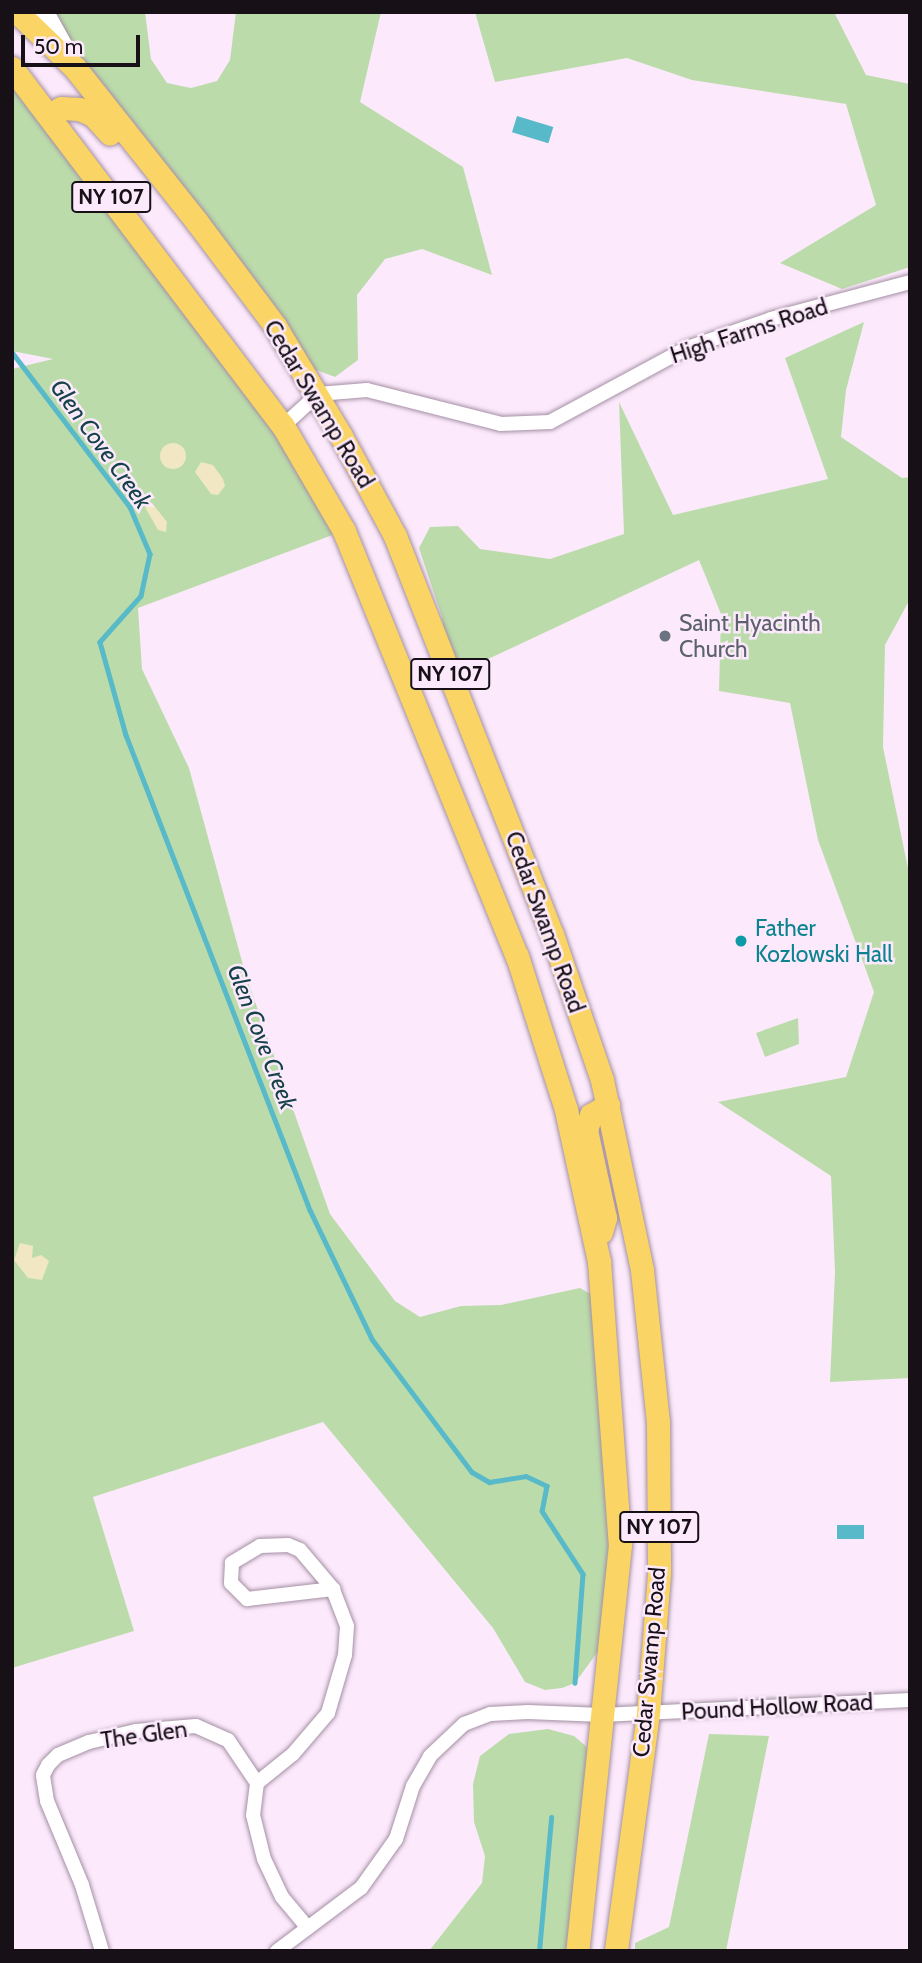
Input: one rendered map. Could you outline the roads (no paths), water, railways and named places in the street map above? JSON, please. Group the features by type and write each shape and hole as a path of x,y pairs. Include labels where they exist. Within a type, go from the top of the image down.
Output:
{"main road":[{"name":"NY 107","path":"17,12 75,68"},
{"name":"Cedar Swamp Road","path":"44,12 75,68 275,326 318,394 395,536 527,870 608,1105 640,1257 658,1421 659,1574 648,1713 616,1951"},
{"name":"Cedar Swamp Road","path":"12,68 283,426 344,531 523,972 566,1111 596,1247 620,1545 577,1951"},
{"path":"49,115 69,107 93,115 159,195 211,241"},
{"path":"490,886 527,870"},
{"path":"596,1247 605,1218 586,1130 591,1115 608,1105"}],"street":[{"name":"High Farms Road","path":"318,394 390,392 501,424 550,422 687,348 771,319 910,282"},
{"path":"283,426 318,394"},
{"path":"308,1928 288,1907 264,1860 253,1815 257,1783 307,1740 328,1713 335,1695 347,1626 333,1589 300,1550 288,1545 260,1546 232,1563 231,1583 247,1599 333,1589"},
{"name":"Pound Hollow Road","path":"602,1715 910,1700"},
{"path":"277,1951 348,1900 385,1860 419,1776 430,1756 464,1724 490,1714 528,1712 602,1715"},
{"name":"The Glen","path":"102,1951 82,1885 47,1801 43,1775 48,1765 58,1755 89,1742 136,1731 196,1726 228,1740 257,1783"}],"water":[{"path":"517,116 553,127 548,143 512,132"},
{"path":"837,1525 864,1525 864,1539 837,1539"}],"waterway":[{"name":"Glen Cove Creek","path":"12,352 130,507 150,554 141,596 100,642 126,735 310,1210 372,1339 472,1472 489,1482 526,1476 547,1486 542,1511 583,1574 575,1683"},
{"name":"Glen Cove Creek","path":"539,1951 551,1818"}],"place":[{"name":"Saint Hyacinth Church","path":"665,636"},
{"name":"Father Kozlowski Hall","path":"741,941"}]}
